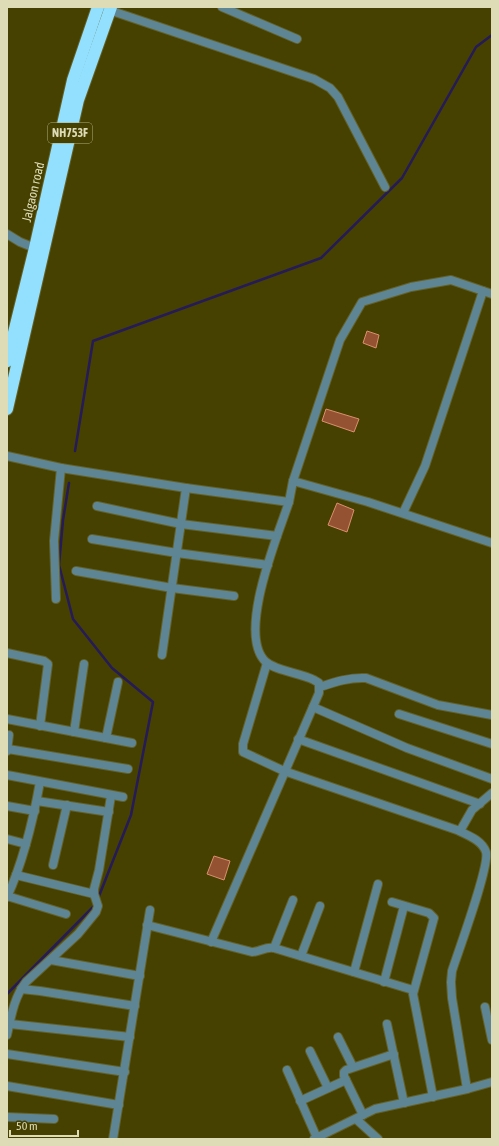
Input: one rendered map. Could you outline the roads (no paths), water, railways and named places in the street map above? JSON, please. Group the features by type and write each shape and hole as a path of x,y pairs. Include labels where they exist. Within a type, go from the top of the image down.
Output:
{"highway":[{"name":"Jalgaon road","path":"7,361 27,297 36,261 35,248 68,123 72,80 105,8"},
{"name":"NH753F","path":"36,261 68,123"},
{"name":"NH753F","path":"7,409 12,349"}],"street":[{"path":"222,7 297,39"},
{"path":"105,8 314,79 330,88 338,97 386,187"},
{"path":"7,234 20,242 35,248"},
{"path":"211,942 319,693 319,683 310,678 267,664 258,650 255,641 254,628 257,608 268,565 289,502 293,481 340,340 362,302 411,287 451,280 492,294"},
{"path":"403,513 425,466 483,291"},
{"path":"7,456 61,468 186,488 289,502"},
{"path":"56,599 54,541 61,468"},
{"path":"293,481 368,502 492,543"},
{"path":"162,655 186,488"},
{"path":"97,506 181,524 278,536"},
{"path":"92,539 177,553 268,565"},
{"path":"76,571 172,588 234,596"},
{"path":"7,653 44,660 48,664 40,726"},
{"path":"74,732 84,664"},
{"path":"267,664 242,748 243,752 284,771 460,831 475,839 481,844 486,852 483,874 452,971 451,982 452,998 467,1089"},
{"path":"320,687 356,677 366,678 438,705 488,714 492,706"},
{"path":"106,738 118,682"},
{"path":"312,707 407,748 492,779"},
{"path":"399,714 492,744"},
{"path":"7,719 132,743"},
{"path":"9,735 7,750 128,769"},
{"path":"298,739 480,804"},
{"path":"7,775 111,796 123,797"},
{"path":"40,782 35,811 26,844 7,896 66,914"},
{"path":"460,831 472,810 492,793"},
{"path":"7,1035 13,1010 21,989 26,982 78,934 93,917 98,906 94,894 111,796"},
{"path":"37,801 109,812"},
{"path":"7,806 35,811"},
{"path":"53,865 67,806"},
{"path":"7,839 26,844"},
{"path":"13,878 94,894"},
{"path":"354,972 378,884"},
{"path":"274,948 293,900"},
{"path":"392,902 429,913 434,918 413,990 413,1000 433,1097"},
{"path":"301,956 320,906"},
{"path":"384,982 404,906"},
{"path":"113,1139 136,1006 150,910"},
{"path":"147,925 252,952 257,952 266,948 274,948 413,990"},
{"path":"51,960 140,976"},
{"path":"21,989 136,1006"},
{"path":"485,1007 492,1040"},
{"path":"10,1024 130,1037"},
{"path":"387,1024 404,1103"},
{"path":"338,1037 354,1067"},
{"path":"310,1051 328,1088"},
{"path":"7,1054 125,1072"},
{"path":"378,1139 359,1117 344,1072 354,1067 394,1054"},
{"path":"287,1070 316,1138 376,1109 433,1097 492,1082"},
{"path":"300,1100 346,1080"},
{"path":"7,1086 119,1105"},
{"path":"7,1117 54,1118"}],"waterway":[{"path":"75,451 93,341 321,258 402,178 476,47 492,35"},
{"path":"69,483 63,520 59,565 73,619 112,668 153,702 131,815 99,896"},
{"path":"7,994 95,905"}]}
